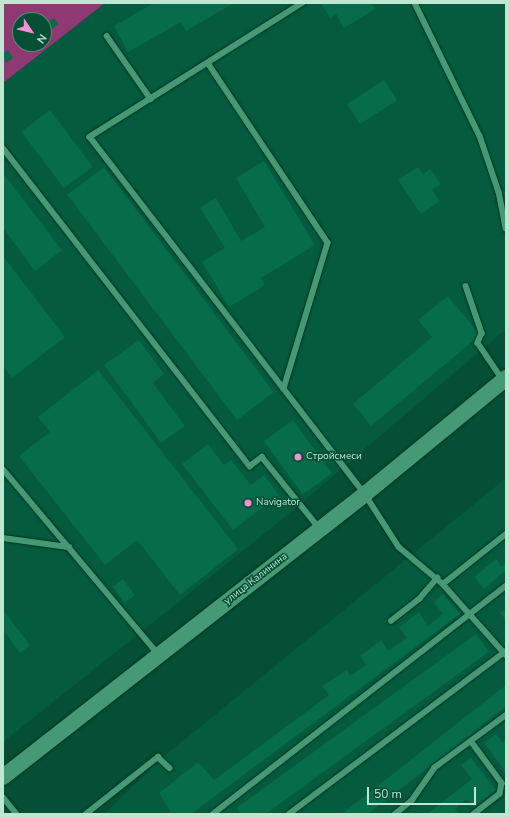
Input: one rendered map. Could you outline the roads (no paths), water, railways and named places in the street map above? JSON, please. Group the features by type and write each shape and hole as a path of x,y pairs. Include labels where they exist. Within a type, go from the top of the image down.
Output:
{"street":[{"name":"улица Калинина","path":"3,777 160,656 365,494 504,379"}],"lane":[{"path":"289,814 505,653 437,578 399,547 365,494 90,137 303,3"},
{"path":"415,3 480,136 499,192 506,228"},
{"path":"107,36 151,99"},
{"path":"208,63 328,243 284,389"},
{"path":"3,148 250,466 262,457 320,529"},
{"path":"466,286 482,334 478,343 504,379"},
{"path":"3,469 160,656"},
{"path":"443,584 506,534"},
{"path":"3,538 68,547"},
{"path":"391,621 419,599 437,578"},
{"path":"213,814 506,586"},
{"path":"395,814 412,800 434,768 506,715"},
{"path":"471,741 502,784 500,794 474,814"},
{"path":"86,814 158,757 170,768"},
{"path":"3,797 17,814"}],"place":[{"name":"Стройсмеси","path":"298,457"},
{"name":"Navigator","path":"248,503"}]}
